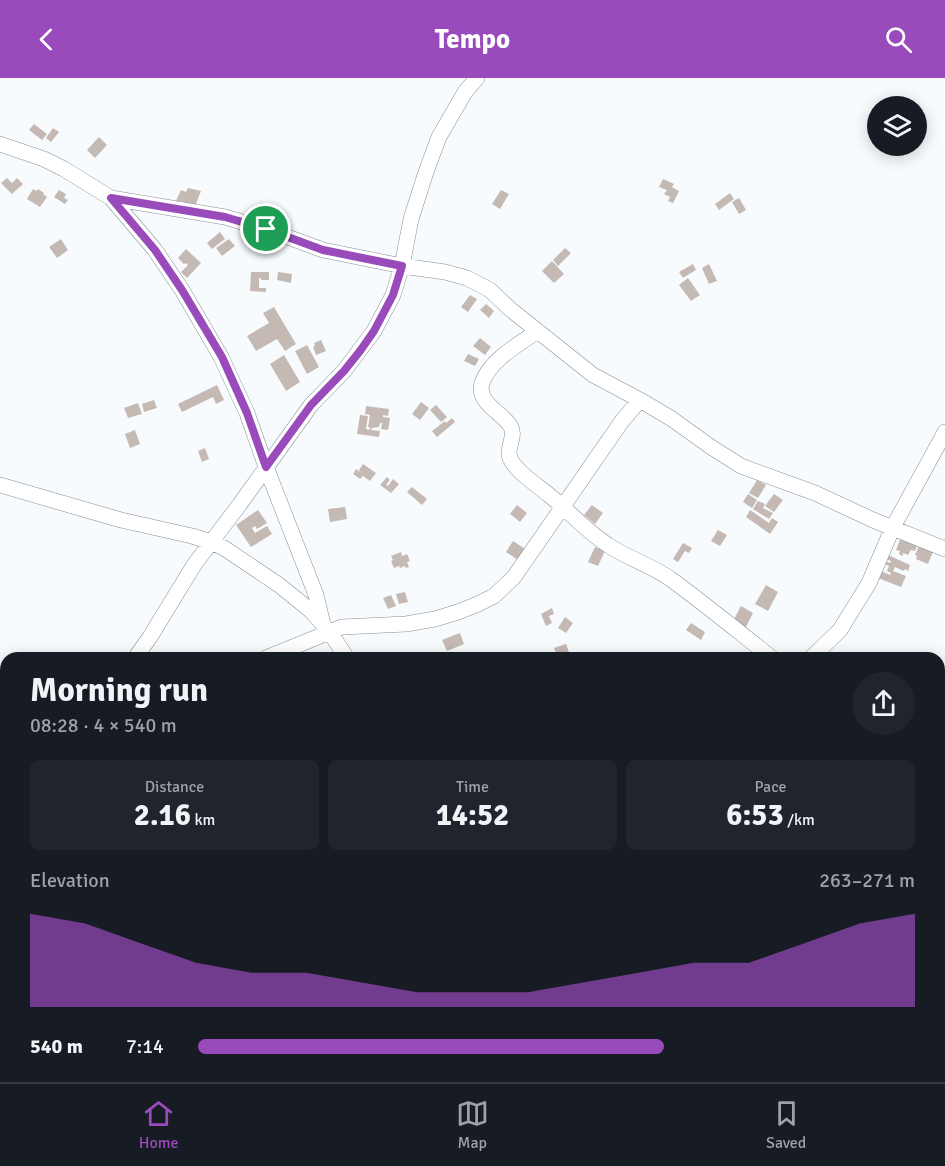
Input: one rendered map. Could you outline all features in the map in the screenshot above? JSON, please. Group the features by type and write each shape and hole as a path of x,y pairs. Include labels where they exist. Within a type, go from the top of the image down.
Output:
{"street":[{"path":"139,652 194,565 311,405 344,371 374,331 393,295 402,266 411,219 439,137 465,92 477,78"},
{"path":"0,144 44,159 111,198 155,250 182,290 222,357 247,413 326,627"},
{"path":"111,198 225,217 323,250 445,272 466,278 490,290 510,309 593,375 672,419 741,466 815,493 873,520 945,549"},
{"path":"538,330 493,366 482,384 488,404 512,428 513,438 509,453 511,460 531,482 605,544 650,566 673,581 764,652"},
{"path":"278,652 326,627 406,624 435,619 494,596 514,577 622,421 640,400"},
{"path":"817,652 840,630 869,583 893,527 945,432"},
{"path":"0,485 121,520 192,536 224,548 279,585 310,610 326,627 343,652"}],"building":[{"path":"34,124 47,134 42,140 29,130"},
{"path":"53,128 59,132 51,142 46,138"},
{"path":"99,137 107,145 95,158 87,150"},
{"path":"7,178 12,183 17,178 23,184 12,194 1,183"},
{"path":"663,179 674,184 672,187 679,191 673,203 668,201 670,197 664,194 667,190 659,187"},
{"path":"188,188 201,191 195,206 176,201 181,190 186,192"},
{"path":"33,189 37,191 38,189 47,197 40,207 27,199"},
{"path":"59,190 66,194 64,198 68,200 65,204 54,197"},
{"path":"501,190 509,194 500,209 492,204"},
{"path":"730,193 734,199 719,210 715,204"},
{"path":"739,198 746,210 739,214 732,202"},
{"path":"220,232 225,239 212,249 207,243"},
{"path":"61,239 68,250 57,258 49,247"},
{"path":"229,239 235,246 222,256 216,248"},
{"path":"565,248 571,253 558,266 553,260"},
{"path":"186,249 201,263 187,278 181,272 188,265 178,258"},
{"path":"552,261 564,274 554,283 542,271"},
{"path":"693,264 696,270 683,278 679,272"},
{"path":"709,264 717,281 709,284 702,268"},
{"path":"251,272 269,272 269,280 259,278 259,288 266,288 266,292 250,291"},
{"path":"278,272 292,274 291,283 277,280"},
{"path":"688,278 700,295 691,301 679,285"},
{"path":"470,295 477,299 468,312 461,307"},
{"path":"486,304 494,311 489,318 480,310"},
{"path":"274,307 296,344 285,351 277,339 256,351 247,336 269,323 263,313"},
{"path":"480,338 491,347 485,355 473,346"},
{"path":"321,340 326,351 316,355 314,343"},
{"path":"307,345 319,367 307,374 295,351"},
{"path":"468,354 479,359 475,366 464,361"},
{"path":"284,355 300,382 286,391 270,364"},
{"path":"217,385 224,400 216,404 213,397 182,412 178,404"},
{"path":"154,400 157,408 144,412 142,404"},
{"path":"421,402 429,408 420,420 412,414"},
{"path":"138,403 142,414 128,418 124,408"},
{"path":"436,405 447,417 441,422 430,410"},
{"path":"366,406 389,409 388,416 383,415 383,417 390,418 388,430 381,429 382,423 380,423 379,427 371,430 380,431 379,437 357,434 360,415 368,416 366,429 369,430 370,427 368,427 370,415 365,414"},
{"path":"452,418 455,422 437,437 432,431"},
{"path":"135,430 140,444 130,448 125,434"},
{"path":"205,448 209,459 202,462 198,451"},
{"path":"363,464 376,473 370,481 363,476 360,479 353,474 356,469 362,473 359,470"},
{"path":"387,477 390,480 386,485 388,486 393,479 399,484 391,493 380,485"},
{"path":"757,480 766,485 758,498 749,493"},
{"path":"412,487 427,499 422,505 407,492"},
{"path":"748,494 757,500 752,508 743,502"},
{"path":"774,494 783,500 774,512 765,506"},
{"path":"758,501 765,504 763,508 773,513 769,519 753,509"},
{"path":"517,505 527,513 520,522 510,514"},
{"path":"592,505 603,513 595,524 584,515"},
{"path":"345,507 347,519 330,522 328,509"},
{"path":"258,510 267,523 257,529 255,526 252,528 255,533 267,526 272,534 251,547 236,525"},
{"path":"750,510 769,523 772,518 778,522 770,534 746,517"},
{"path":"718,530 727,535 720,546 711,541"},
{"path":"901,537 919,541 915,551 911,550 908,555 903,553 903,556 899,554 900,551 896,550"},
{"path":"513,541 525,549 518,560 506,552"},
{"path":"683,543 692,548 689,553 685,551 678,562 673,559"},
{"path":"920,544 935,547 928,564 916,559 915,555"},
{"path":"595,547 605,551 598,566 588,562"},
{"path":"401,552 402,556 407,554 410,561 407,562 409,567 394,568 391,556"},
{"path":"888,555 910,565 908,571 895,567 893,571 906,576 901,587 878,578 881,571 890,575 891,573 887,571 889,566 884,564 885,561 890,563 891,561 886,559"},
{"path":"766,585 778,592 768,611 755,604"},
{"path":"405,592 408,602 399,604 396,594"},
{"path":"391,595 396,606 388,609 383,598"},
{"path":"741,606 753,613 746,627 733,621"},
{"path":"552,608 554,614 549,616 552,623 546,626 541,614"},
{"path":"565,617 573,623 566,633 558,628"},
{"path":"691,623 705,632 701,640 686,630"},
{"path":"460,633 464,644 447,651 442,640"},
{"path":"566,644 569,652 556,652 554,648"}],"route":[{"path":"111,198 225,217 266,229 323,250 402,266 393,295 374,331 344,371 311,405 266,467 247,413 222,357 155,250 111,198"}]}
